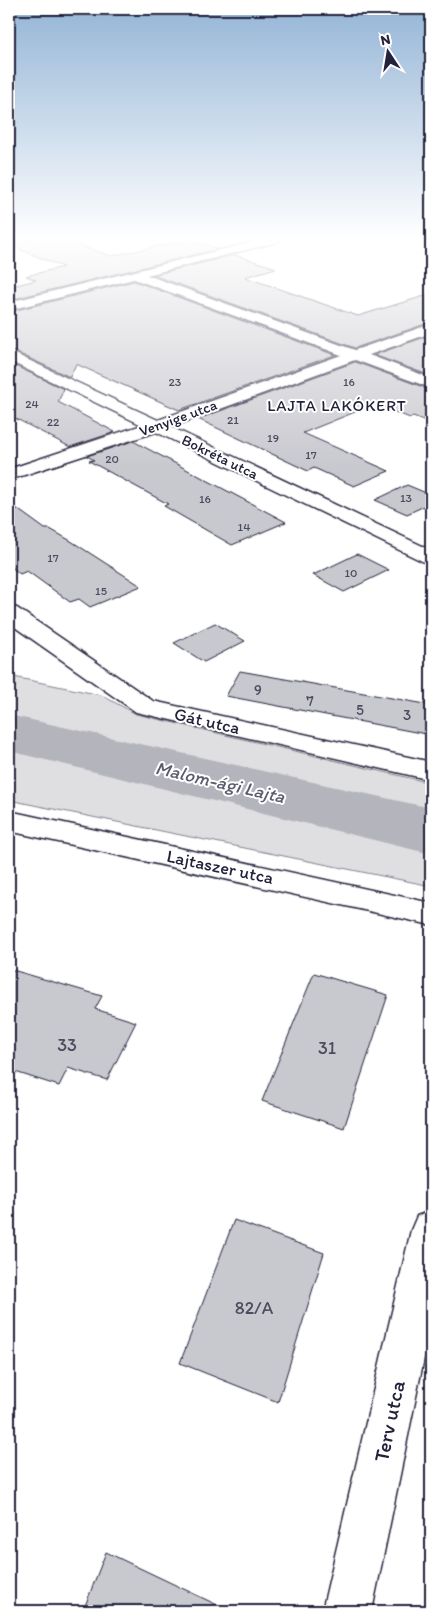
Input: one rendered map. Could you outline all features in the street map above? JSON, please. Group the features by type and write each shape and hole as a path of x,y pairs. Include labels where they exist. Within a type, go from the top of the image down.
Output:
{"street":[{"path":"246,316 431,383"},
{"name":"Venyige utca","path":"9,475 157,426 431,328"},
{"name":"Bokréta utca","path":"9,356 431,558"},
{"name":"Gát utca","path":"9,613 146,707 431,771"},
{"name":"Lajtaszer utca","path":"9,821 431,914"},
{"name":"Terv utca","path":"347,1611 431,1230"}],"shaded area":[{"path":"9,676 101,695 136,714 431,783 431,886 9,800"}],"building":[{"path":"9,316 228,316 335,355 179,410 76,364 70,377 9,349"},
{"path":"265,316 431,316 431,322 355,348"},
{"path":"431,335 431,376 374,355"},
{"path":"355,362 431,390 431,423 413,416 410,418 375,404 303,433 389,471 354,486 314,468 308,471 198,419"},
{"path":"9,363 64,389 58,402 115,432 70,447 9,415"},
{"path":"133,441 286,522 232,545 164,506 168,504 89,461 94,460 87,456"},
{"path":"407,485 431,495 431,503 407,514 375,500"},
{"path":"9,503 45,529 50,529 71,541 141,586 90,607 79,599 70,602 27,571 20,574 9,565"},
{"path":"357,554 389,570 344,592 313,575"},
{"path":"215,623 245,641 204,662 174,643"},
{"path":"240,671 431,705 431,735 226,696"},
{"path":"9,969 102,996 95,1009 136,1022 107,1080 68,1068 59,1086 9,1070"},
{"path":"314,973 388,995 344,1128 262,1101"},
{"path":"234,1220 324,1253 278,1402 180,1363"},
{"path":"106,1552 230,1611 83,1611"}],"waterway":[{"name":"Malom-ági Lajta","path":"9,733 431,831"}],"district":[{"name":"LAJTA LAKÓKERT","path":"337,405"}]}
